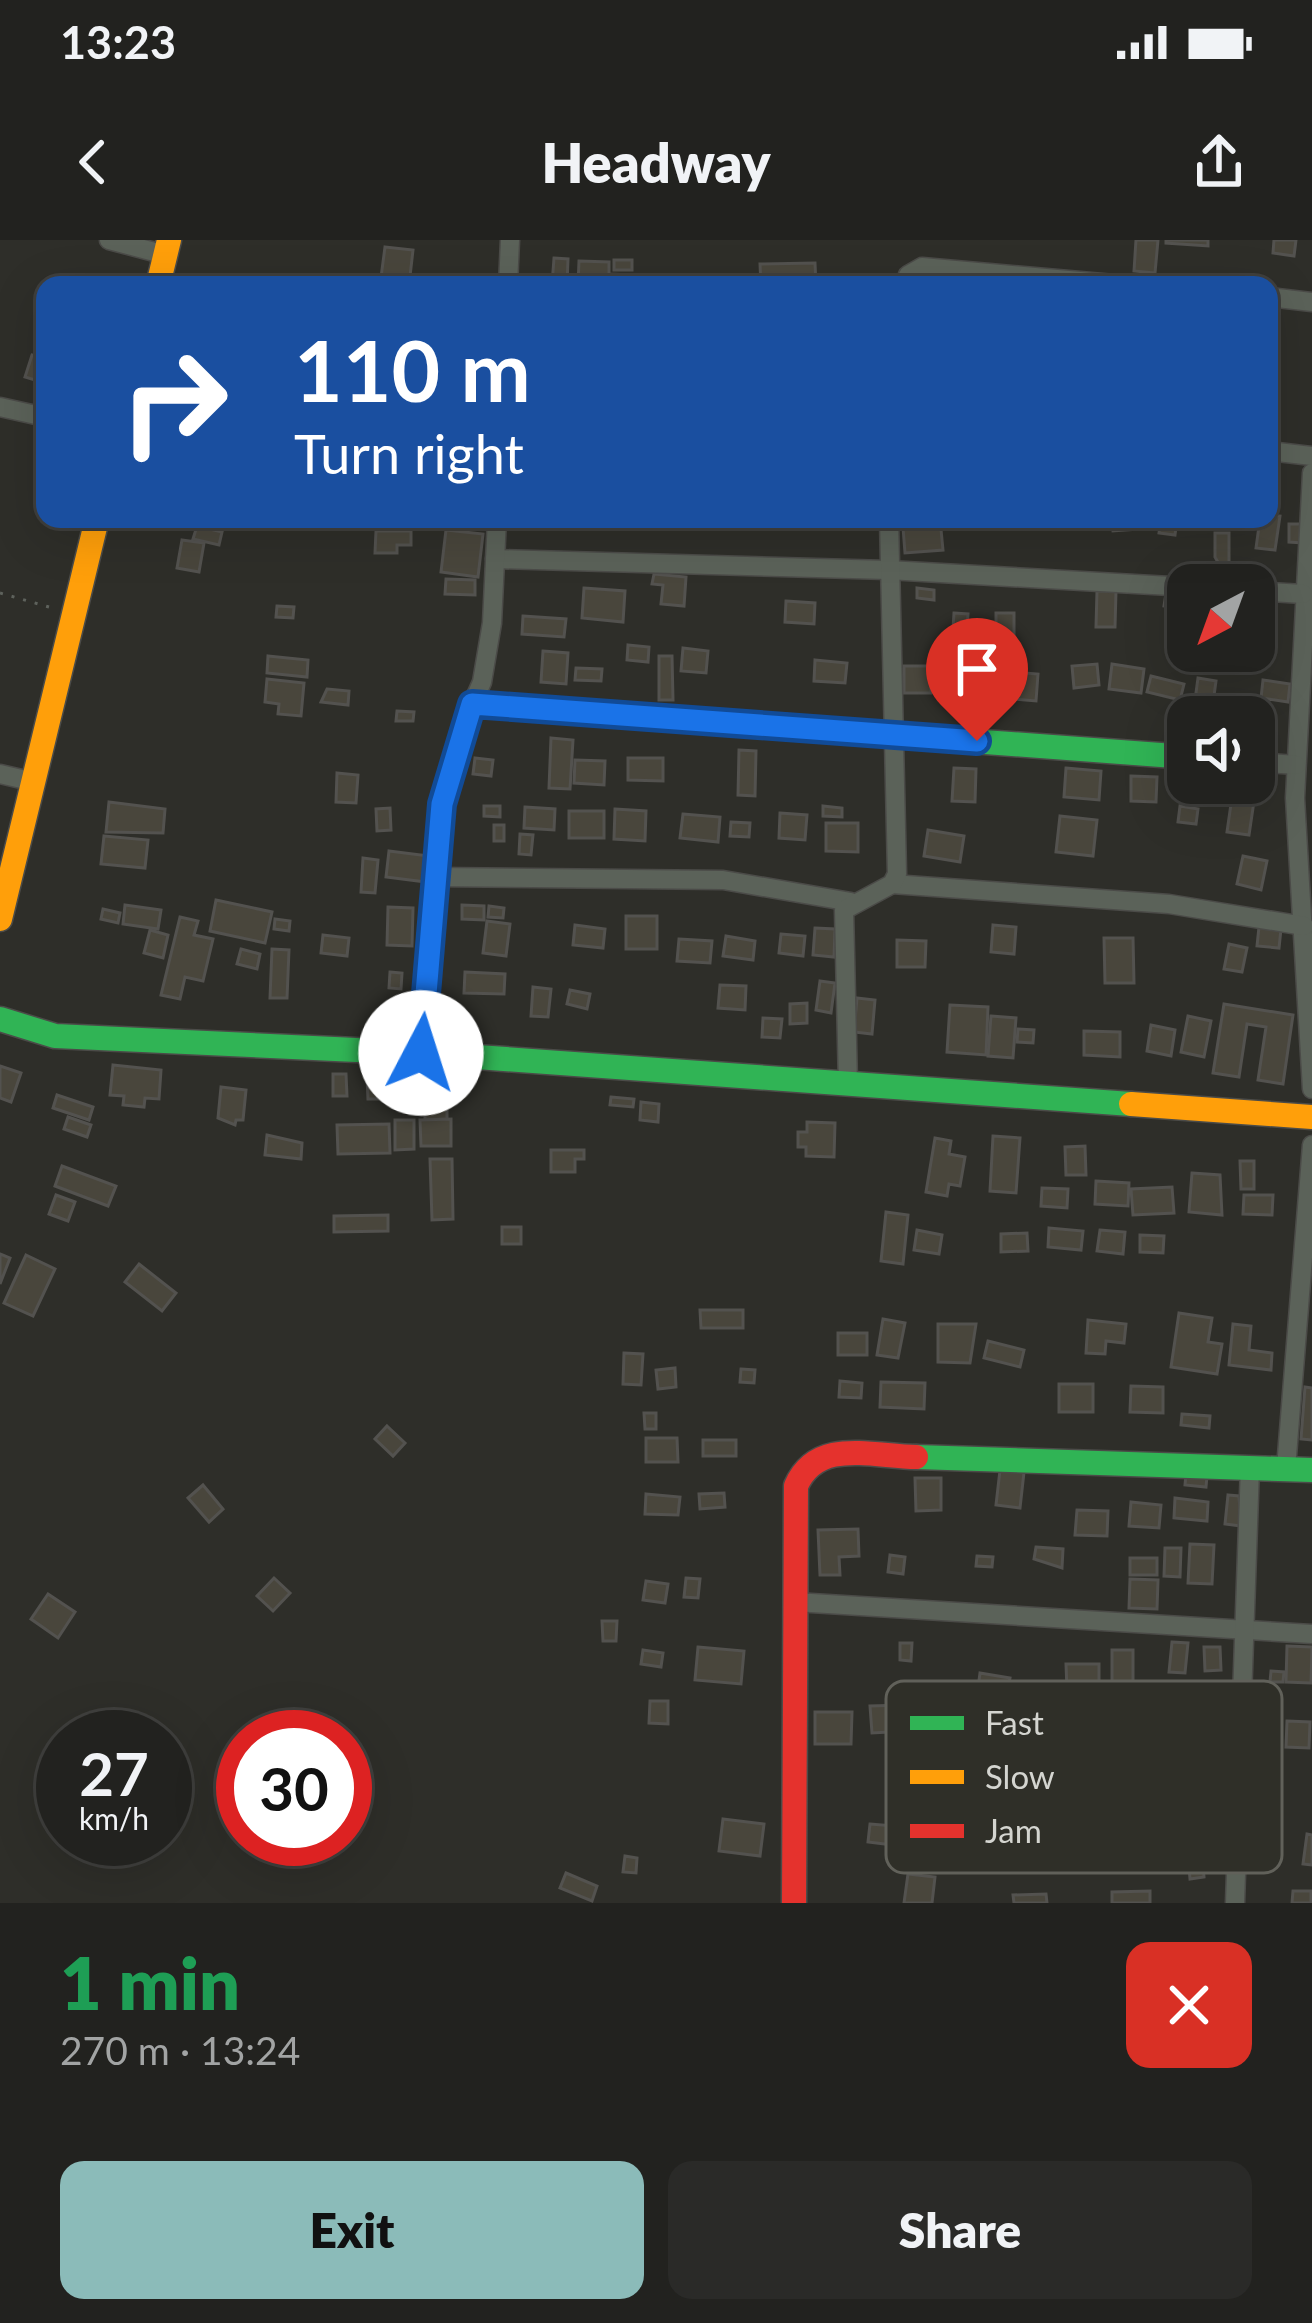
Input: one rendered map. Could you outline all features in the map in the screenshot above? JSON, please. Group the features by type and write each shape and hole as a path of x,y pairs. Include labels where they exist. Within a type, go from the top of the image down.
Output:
{"street":[{"path":"109,240 167,248"},
{"path":"508,276 510,240"},
{"path":"908,276 922,267 1024,276"},
{"path":"1278,298 1312,302"},
{"path":"0,407 36,415"},
{"path":"1278,452 1312,456"},
{"path":"1312,473 1296,765 1312,1089"},
{"path":"0,919 95,528"},
{"path":"421,1053 442,804 492,622 497,528"},
{"path":"889,528 897,874 892,884"},
{"path":"495,559 889,570 1167,586"},
{"path":"1275,592 1303,594"},
{"path":"472,704 1167,755"},
{"path":"1275,764 1296,765"},
{"path":"0,774 30,781"},
{"path":"436,877 723,880 851,902 892,884 1169,904 1304,926"},
{"path":"848,1085 843,925 851,902"},
{"path":"0,1019 55,1036 421,1053 1312,1117"},
{"path":"1286,1468 1306,1298 1312,1145"},
{"path":"794,1903 796,1486 806,1463 824,1454 1312,1469"},
{"path":"1240,1681 1250,1466"},
{"path":"795,1602 1312,1634"},
{"path":"1235,1903 1236,1873"}],"path":[{"path":"0,593 74,614"}],"building":[{"path":"1136,240 1158,240 1155,273 1134,271"},
{"path":"1208,240 1208,246 1166,243"},
{"path":"1274,240 1296,240 1294,256 1273,253"},
{"path":"385,247 413,250 410,276 381,276"},
{"path":"554,258 568,259 567,276 553,276"},
{"path":"614,260 632,260 632,270 614,270"},
{"path":"579,261 609,262 609,274 631,275 631,276 578,276"},
{"path":"815,263 816,276 761,276 760,264"},
{"path":"32,355 36,356 36,380 25,377"},
{"path":"1280,516 1275,550 1256,548 1259,528 1278,528"},
{"path":"1289,524 1304,524 1303,543 1289,542"},
{"path":"196,528 222,532 219,545 193,539"},
{"path":"903,528 941,528 943,550 905,553"},
{"path":"1160,528 1176,528 1175,535 1159,533"},
{"path":"446,530 483,534 478,577 441,572"},
{"path":"376,531 411,531 411,545 397,545 397,553 375,553"},
{"path":"1215,533 1229,533 1229,564 1219,564"},
{"path":"182,540 204,543 199,572 177,568"},
{"path":"654,574 686,577 684,606 661,604 663,585 652,584"},
{"path":"446,579 475,580 475,595 445,594"},
{"path":"584,588 625,591 623,622 582,618"},
{"path":"917,588 934,590 934,600 917,598"},
{"path":"1097,591 1116,591 1115,627 1096,627"},
{"path":"786,601 815,603 814,624 785,622"},
{"path":"277,606 294,607 293,618 276,617"},
{"path":"954,613 968,614 967,629 953,629"},
{"path":"996,613 1014,613 1014,638 996,638"},
{"path":"523,616 566,619 564,637 522,634"},
{"path":"628,645 649,647 648,662 627,660"},
{"path":"683,648 708,651 706,673 681,671"},
{"path":"543,651 568,653 566,684 541,682"},
{"path":"268,656 308,660 307,677 267,673"},
{"path":"659,656 672,656 673,700 659,700"},
{"path":"815,660 847,663 845,683 814,681"},
{"path":"1097,664 1099,685 1074,688 1072,666"},
{"path":"1112,664 1144,669 1141,693 1109,689"},
{"path":"904,666 931,666 931,693 904,693"},
{"path":"576,668 602,669 601,681 575,680"},
{"path":"953,668 955,692 939,693 937,669"},
{"path":"1002,671 1038,674 1036,701 1000,698"},
{"path":"1151,676 1184,684 1181,696 1147,692"},
{"path":"1198,678 1216,681 1214,696 1196,696"},
{"path":"267,679 304,683 301,716 278,714 279,704 265,702"},
{"path":"1263,680 1290,684 1288,702 1261,696"},
{"path":"327,689 349,691 348,705 321,702"},
{"path":"397,711 414,712 413,721 396,721"},
{"path":"551,738 573,740 570,789 549,788"},
{"path":"739,750 756,751 755,796 738,795"},
{"path":"475,758 493,760 491,776 473,774"},
{"path":"628,758 663,758 663,781 628,780"},
{"path":"575,760 605,761 604,785 574,783"},
{"path":"954,768 976,769 975,802 952,801"},
{"path":"1066,768 1101,771 1099,800 1064,797"},
{"path":"337,773 358,775 356,803 336,802"},
{"path":"1131,776 1157,777 1156,802 1131,801"},
{"path":"109,802 165,809 163,833 106,832"},
{"path":"1231,804 1254,804 1249,835 1227,832"},
{"path":"484,806 500,806 500,817 484,816"},
{"path":"823,806 842,808 842,817 823,816"},
{"path":"1180,806 1198,809 1196,824 1178,822"},
{"path":"525,807 555,809 554,830 524,828"},
{"path":"390,808 391,830 377,831 376,809"},
{"path":"615,809 646,811 645,841 614,839"},
{"path":"569,811 604,811 604,838 569,838"},
{"path":"780,813 807,815 805,840 779,838"},
{"path":"683,814 720,817 718,842 680,838"},
{"path":"1060,816 1097,820 1093,856 1056,852"},
{"path":"731,822 750,823 749,837 730,836"},
{"path":"826,823 858,823 858,852 826,851"},
{"path":"494,825 504,825 504,841 494,841"},
{"path":"928,830 964,836 960,862 924,856"},
{"path":"520,834 533,835 531,855 519,854"},
{"path":"104,836 148,840 145,868 101,864"},
{"path":"389,851 429,856 426,882 386,877"},
{"path":"1243,856 1267,861 1261,890 1237,884"},
{"path":"363,858 378,860 375,893 361,892"},
{"path":"216,900 272,912 265,943 210,931"},
{"path":"125,905 161,910 158,929 123,924"},
{"path":"462,905 484,906 484,920 462,919"},
{"path":"489,906 504,908 503,918 488,917"},
{"path":"388,907 413,908 412,946 387,945"},
{"path":"103,909 120,913 118,923 101,919"},
{"path":"626,916 657,916 657,949 626,949"},
{"path":"180,917 198,921 194,935 213,939 203,981 185,977 180,999 161,995"},
{"path":"275,919 290,921 289,931 274,929"},
{"path":"487,921 510,924 506,956 483,953"},
{"path":"575,925 605,929 603,948 573,945"},
{"path":"993,925 1016,927 1014,954 991,952"},
{"path":"1259,927 1281,929 1279,948 1257,946"},
{"path":"815,928 835,929 834,957 813,955"},
{"path":"150,930 168,935 163,958 144,953"},
{"path":"781,934 805,936 803,956 779,953"},
{"path":"323,935 349,938 347,956 321,953"},
{"path":"726,936 755,941 753,960 723,956"},
{"path":"1104,938 1133,938 1134,983 1105,983"},
{"path":"679,939 712,941 710,963 677,961"},
{"path":"897,940 926,941 925,967 897,967"},
{"path":"1229,944 1247,948 1242,972 1224,969"},
{"path":"241,949 260,954 257,969 237,964"},
{"path":"272,949 289,950 287,998 270,998"},
{"path":"390,972 402,973 401,989 389,988"},
{"path":"465,972 505,974 504,994 464,993"},
{"path":"820,981 835,983 831,1013 816,1010"},
{"path":"720,985 746,986 745,1010 718,1008"},
{"path":"533,987 551,989 548,1017 531,1016"},
{"path":"570,990 590,994 587,1009 567,1004"},
{"path":"857,998 875,1000 872,1034 854,1032"},
{"path":"807,1003 807,1023 790,1024 790,1004"},
{"path":"1224,1004 1293,1015 1283,1084 1258,1080 1266,1027 1247,1024 1239,1077 1213,1073"},
{"path":"950,1005 988,1007 986,1055 947,1052"},
{"path":"991,1016 1016,1018 1013,1058 988,1056"},
{"path":"1188,1016 1211,1021 1204,1057 1181,1052"},
{"path":"763,1018 782,1019 780,1038 762,1037"},
{"path":"1151,1025 1175,1030 1171,1056 1147,1051"},
{"path":"1018,1029 1034,1030 1033,1043 1017,1042"},
{"path":"1084,1031 1120,1032 1120,1057 1084,1055"},
{"path":"113,1065 161,1070 159,1099 145,1098 144,1107 123,1105 124,1096 110,1095"},
{"path":"0,1066 21,1073 11,1102 0,1098"},
{"path":"333,1074 346,1074 347,1096 333,1096"},
{"path":"389,1077 390,1099 368,1099 367,1078"},
{"path":"221,1087 246,1090 243,1120 236,1120 235,1125 218,1118"},
{"path":"447,1089 447,1119 425,1120 425,1090"},
{"path":"57,1095 93,1107 89,1120 53,1108"},
{"path":"611,1097 634,1099 633,1107 610,1105"},
{"path":"641,1102 659,1104 658,1122 640,1120"},
{"path":"68,1117 91,1125 87,1137 64,1129"},
{"path":"451,1119 451,1146 421,1146 420,1120"},
{"path":"395,1120 414,1120 414,1149 395,1150"},
{"path":"807,1122 835,1123 834,1157 806,1156 806,1147 798,1147 798,1132 807,1132"},
{"path":"389,1124 390,1153 338,1154 337,1125"},
{"path":"267,1135 302,1143 301,1159 265,1155"},
{"path":"993,1136 1020,1138 1016,1193 990,1191"},
{"path":"935,1138 951,1141 949,1154 965,1157 960,1186 949,1184 947,1196 926,1192"},
{"path":"1085,1146 1086,1175 1066,1175 1065,1147"},
{"path":"551,1150 584,1150 584,1159 575,1159 575,1172 551,1172"},
{"path":"430,1159 452,1159 453,1219 432,1220"},
{"path":"1240,1161 1254,1161 1254,1189 1241,1189"},
{"path":"62,1166 116,1186 108,1206 55,1186"},
{"path":"1192,1173 1220,1175 1222,1215 1189,1212"},
{"path":"1096,1181 1129,1183 1128,1206 1095,1204"},
{"path":"1172,1187 1174,1213 1133,1215 1131,1189"},
{"path":"1042,1188 1068,1189 1067,1208 1041,1206"},
{"path":"56,1195 75,1202 68,1221 49,1214"},
{"path":"1244,1195 1273,1195 1272,1215 1243,1214"},
{"path":"886,1212 908,1215 903,1264 881,1261"},
{"path":"388,1215 388,1231 334,1232 334,1216"},
{"path":"502,1227 521,1227 521,1244 502,1244"},
{"path":"1049,1228 1083,1231 1081,1250 1048,1247"},
{"path":"917,1230 942,1235 939,1254 914,1250"},
{"path":"1100,1230 1125,1232 1123,1254 1097,1251"},
{"path":"1027,1233 1028,1251 1001,1252 1001,1234"},
{"path":"1140,1235 1164,1236 1163,1253 1140,1252"},
{"path":"0,1254 10,1258 0,1284"},
{"path":"26,1255 55,1269 33,1316 4,1303"},
{"path":"139,1264 176,1293 162,1311 125,1282"},
{"path":"700,1310 743,1310 743,1328 701,1328"},
{"path":"1179,1313 1212,1318 1208,1342 1222,1344 1217,1374 1171,1367"},
{"path":"883,1319 905,1323 898,1358 877,1355"},
{"path":"1088,1320 1126,1324 1124,1343 1106,1341 1105,1354 1086,1353"},
{"path":"938,1324 976,1324 970,1363 938,1362"},
{"path":"1233,1324 1251,1326 1249,1350 1272,1353 1271,1370 1229,1365"},
{"path":"838,1333 867,1333 867,1355 838,1355"},
{"path":"988,1341 1024,1350 1020,1367 984,1358"},
{"path":"624,1353 643,1354 641,1385 623,1384"},
{"path":"675,1368 676,1387 658,1389 656,1370"},
{"path":"741,1369 755,1370 754,1383 740,1382"},
{"path":"840,1381 862,1383 861,1398 839,1397"},
{"path":"881,1382 925,1383 924,1409 880,1407"},
{"path":"1059,1384 1093,1384 1093,1412 1059,1412"},
{"path":"1131,1386 1163,1387 1163,1413 1130,1412"},
{"path":"1305,1387 1312,1388 1312,1440 1301,1439"},
{"path":"644,1413 656,1413 656,1429 645,1429"},
{"path":"1182,1414 1210,1416 1209,1428 1181,1425"},
{"path":"387,1426 405,1443 393,1456 375,1439"},
{"path":"646,1438 677,1438 678,1462 646,1462"},
{"path":"703,1440 736,1440 736,1456 703,1456"},
{"path":"1000,1470 1024,1472 1020,1508 996,1505"},
{"path":"1186,1474 1207,1476 1206,1487 1185,1485"},
{"path":"915,1478 941,1478 941,1510 916,1511"},
{"path":"203,1485 223,1509 209,1522 188,1498"},
{"path":"724,1493 725,1507 700,1509 699,1494"},
{"path":"646,1494 680,1497 678,1515 645,1514"},
{"path":"1228,1495 1239,1496 1241,1526 1225,1524"},
{"path":"1175,1498 1208,1502 1207,1521 1174,1518"},
{"path":"1131,1502 1161,1505 1159,1528 1129,1526"},
{"path":"1077,1510 1108,1511 1107,1536 1075,1535"},
{"path":"858,1529 859,1556 839,1557 840,1575 820,1575 818,1530"},
{"path":"1190,1544 1214,1545 1212,1584 1188,1583"},
{"path":"1036,1547 1063,1549 1062,1568 1034,1559"},
{"path":"1165,1548 1181,1548 1180,1577 1164,1576"},
{"path":"890,1555 905,1557 903,1574 888,1572"},
{"path":"977,1556 993,1557 992,1567 976,1566"},
{"path":"1130,1558 1157,1558 1157,1575 1130,1575"},
{"path":"274,1578 290,1593 273,1611 257,1596"},
{"path":"686,1578 700,1579 698,1598 684,1597"},
{"path":"1130,1579 1158,1580 1157,1609 1129,1608"},
{"path":"646,1581 668,1584 665,1603 643,1600"},
{"path":"48,1594 75,1612 58,1638 31,1619"},
{"path":"602,1621 617,1621 616,1641 603,1641"},
{"path":"1172,1642 1188,1643 1185,1673 1169,1672"},
{"path":"900,1643 912,1643 911,1661 900,1660"},
{"path":"1287,1646 1312,1647 1311,1683 1286,1682"},
{"path":"698,1647 744,1651 741,1684 695,1680"},
{"path":"1204,1647 1220,1647 1221,1670 1205,1671"},
{"path":"643,1650 663,1653 661,1667 641,1664"},
{"path":"1112,1650 1133,1650 1133,1681 1112,1681"},
{"path":"1066,1664 1099,1664 1099,1681 1067,1681"},
{"path":"1271,1671 1284,1672 1283,1682 1270,1681"},
{"path":"980,1673 1010,1678 1009,1681 979,1681"},
{"path":"650,1701 668,1701 668,1724 649,1723"},
{"path":"870,1706 886,1706 886,1732 872,1733"},
{"path":"815,1712 852,1712 851,1744 815,1744"},
{"path":"1287,1721 1310,1722 1309,1748 1286,1747"},
{"path":"723,1819 764,1824 760,1856 719,1851"},
{"path":"870,1824 886,1825 886,1844 868,1842"},
{"path":"1307,1834 1312,1835 1312,1865 1303,1864"},
{"path":"625,1856 637,1858 636,1873 623,1872"},
{"path":"566,1873 597,1886 592,1901 560,1888"},
{"path":"908,1874 935,1877 932,1903 904,1903"},
{"path":"1150,1891 1150,1903 1112,1903 1112,1892"},
{"path":"1293,1891 1311,1891 1311,1903 1292,1903"},
{"path":"1046,1894 1047,1903 1014,1903 1013,1895"}],"traffic: fast":[{"path":"472,704 1167,755"},
{"path":"0,1019 55,1036 421,1053 1131,1104"},
{"path":"916,1457 1312,1470"}],"traffic: slow":[{"path":"160,276 169,240"},
{"path":"0,919 95,528"},
{"path":"1131,1104 1312,1117"}],"traffic: jam":[{"path":"794,1903 796,1486 805,1471 831,1455 916,1457"}],"route":[{"path":"421,1053 442,804 460,731 472,704 569,707 607,715 977,741"}]}
